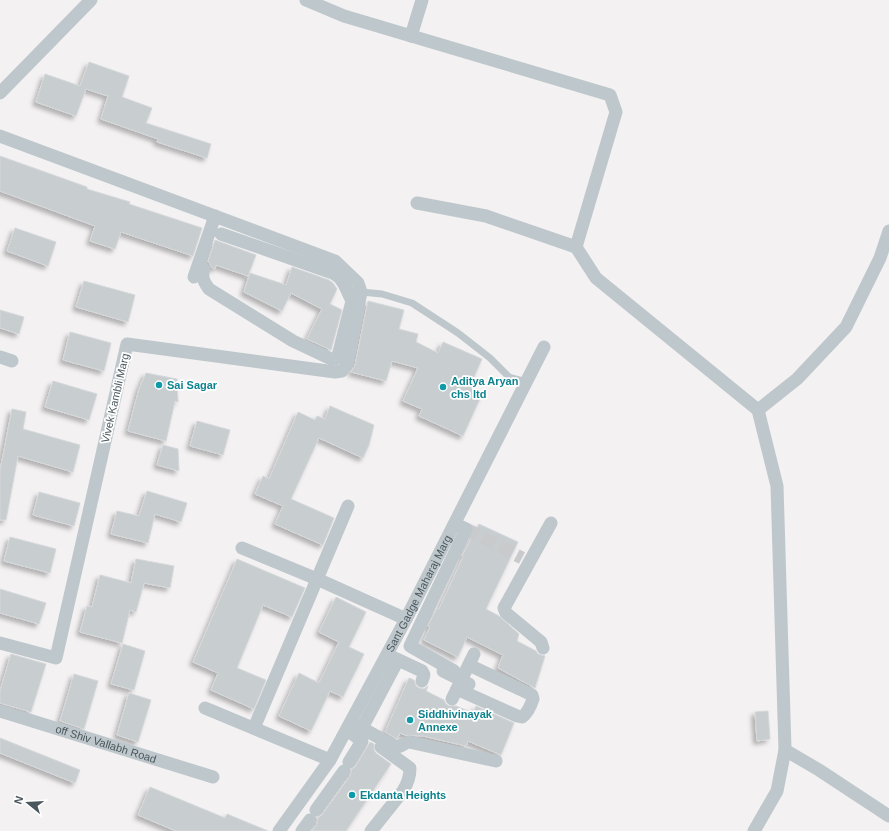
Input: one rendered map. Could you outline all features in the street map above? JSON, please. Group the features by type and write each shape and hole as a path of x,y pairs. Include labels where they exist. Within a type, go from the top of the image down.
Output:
{"street":[{"path":"0,93 91,0"},
{"path":"306,0 344,16 610,95 616,112 576,247"},
{"path":"411,36 422,0"},
{"path":"0,136 215,216 258,239 299,254 335,261 358,283 361,292"},
{"path":"417,203 486,216 576,247 596,278 758,410 777,486 785,750 777,791 754,831"},
{"path":"215,216 199,273 209,289 293,341 331,359 336,359 352,301 344,284 338,277 299,254"},
{"path":"758,410 797,379 846,327 880,258 889,232"},
{"path":"221,234 258,239"},
{"name":"Vivek Kambli Marg","path":"0,643 56,658 127,344 335,372 342,371 347,364 361,292"},
{"name":"Sant Gadge Maharaj Marg","path":"279,831 355,724 393,649 406,619 544,347"},
{"path":"254,728 348,506"},
{"path":"543,648 541,642 504,610 526,560 551,523"},
{"path":"410,646 466,529 455,524"},
{"path":"242,548 317,579 406,619"},
{"path":"393,649 410,646 459,685"},
{"path":"393,649 422,671 424,675 422,681"},
{"path":"393,649 459,685 517,716 522,717 525,715 533,699 532,695 472,660 459,685"},
{"path":"205,708 330,760"},
{"name":"off Shiv Vallabh Road","path":"0,711 213,777"},
{"path":"355,724 396,748 400,747 405,742 409,742 496,761"},
{"path":"302,831 362,742 355,724"},
{"path":"355,724 410,768 408,784 404,791 371,831"},
{"path":"785,750 819,770 889,816"},
{"path":"315,782 329,791"}],"lane":[{"path":"361,292 382,294 412,304 458,333 490,358 509,377 527,382"}],"building":[{"path":"89,62 129,76 122,97 152,108 146,123 211,144 207,158 157,142 158,139 101,119 108,96 86,89 76,116 36,102 45,74 80,86"},
{"path":"0,156 87,187 87,189 130,202 129,204 202,228 193,256 121,232 115,249 90,241 95,226 0,191"},
{"path":"15,228 56,242 48,266 7,251"},
{"path":"215,240 256,255 248,276 216,265 215,269 212,268 208,262"},
{"path":"292,267 329,280 337,289 330,304 342,310 331,350 307,339 322,309 291,293 282,311 244,292 250,273 286,285"},
{"path":"84,281 135,295 128,322 76,307"},
{"path":"368,301 404,310 399,329 418,334 416,342 438,353 443,342 482,359 470,386 483,392 463,436 419,416 422,409 403,401 418,368 392,361 386,381 351,372 355,366"},
{"path":"0,310 24,317 19,334 0,328"},
{"path":"70,332 111,343 104,371 63,360"},
{"path":"146,373 177,379 178,402 175,401 166,441 128,431 139,389"},
{"path":"53,381 97,394 89,420 45,407"},
{"path":"330,406 374,425 369,445 363,458 319,438 291,499 334,518 323,545 275,524 283,506 255,494 263,476 269,479 298,412 315,420 317,416 325,419"},
{"path":"12,409 26,412 23,429 80,445 73,472 18,456 6,520 0,520 0,471"},
{"path":"197,421 230,430 223,455 190,446"},
{"path":"163,445 178,449 179,471 157,465"},
{"path":"147,491 187,503 181,522 155,514 148,543 111,534 117,511 139,516"},
{"path":"39,492 80,503 74,526 33,515"},
{"path":"479,524 518,542 486,609 499,616 519,634 517,641 536,651 538,654 545,656 535,688 498,668 503,655 467,637 458,657 424,640 430,627 428,626 437,608 439,609 463,557 462,556"},
{"path":"10,537 56,549 50,573 4,561"},
{"path":"136,559 174,566 170,588 144,583 136,612 130,610 122,643 80,632 87,606 92,607 100,575 131,583"},
{"path":"237,559 305,588 292,617 263,605 237,668 266,680 254,709 211,690 218,673 193,662"},
{"path":"0,589 46,603 39,624 0,613"},
{"path":"336,597 366,612 349,647 364,654 343,697 330,691 311,731 279,716 299,673 319,683 339,642 319,632"},
{"path":"123,644 145,651 134,690 111,684"},
{"path":"11,654 46,664 31,712 0,703 0,691"},
{"path":"74,674 98,681 84,729 60,721"},
{"path":"409,678 414,680 416,686 419,688 424,689 428,686 426,691 444,700 449,706 456,706 473,713 476,706 514,723 501,755 468,741 466,746 423,736 405,735 400,733 397,739 385,732"},
{"path":"129,693 151,700 138,742 117,735"},
{"path":"768,711 770,739 757,741 755,712"},
{"path":"0,738 80,770 75,783 0,753"},
{"name":"Ekdanta Heights","path":"370,742 374,744 374,750 376,753 391,764 346,831 312,831 317,824 318,818 322,815 350,776 352,769 356,766"},
{"path":"150,787 225,818 227,814 268,831 176,831 138,815"}],"tunnel":[{"path":"466,529 522,558"}],"place":[{"name":"Sai Sagar","path":"159,385"},
{"name":"Aditya Aryan chs ltd","path":"443,387"},
{"name":"Siddhivinayak Annexe","path":"410,720"},
{"name":"Ekdanta Heights","path":"352,795"}]}
